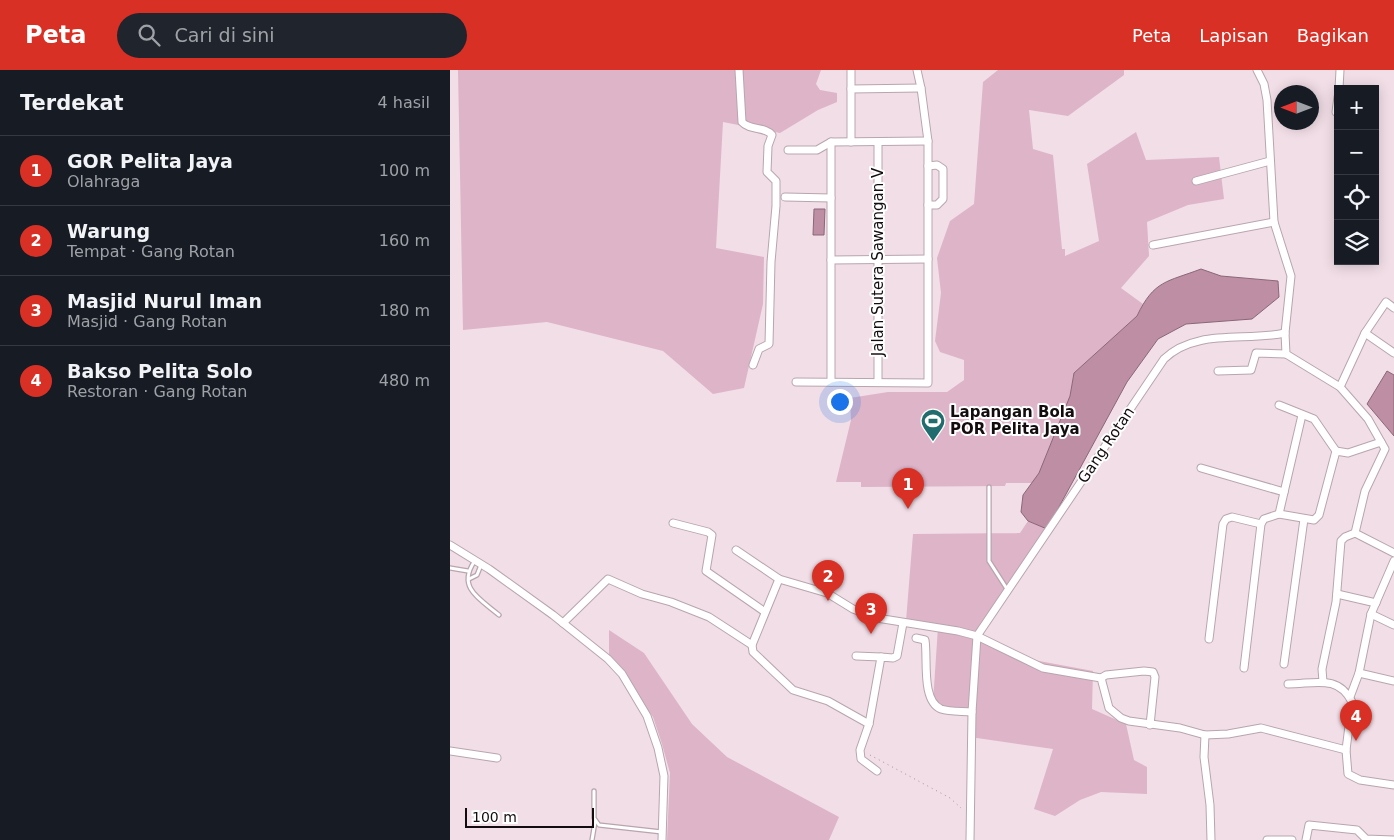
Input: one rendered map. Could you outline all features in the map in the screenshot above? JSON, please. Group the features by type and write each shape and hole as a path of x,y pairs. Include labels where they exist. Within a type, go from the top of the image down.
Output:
{"street":[{"path":"738,70 742,122 745,126 769,131 772,136 768,146 767,172 776,181 776,206 771,262 769,344 758,350 753,366"},
{"path":"851,70 851,142"},
{"path":"796,382 928,383 928,142 917,70"},
{"path":"1257,70 1264,84 1267,100 1274,222 1291,276 1285,333 1286,354"},
{"path":"1338,85 1340,70"},
{"path":"851,89 921,88"},
{"path":"788,150 816,150 831,142 928,142"},
{"path":"831,142 831,382"},
{"name":"Jalan Sutera Sawangan V","path":"878,142 878,382"},
{"path":"1196,181 1270,162"},
{"path":"928,166 937,165 943,169 943,199 937,205 928,206"},
{"path":"786,197 831,198"},
{"path":"1153,245 1274,222"},
{"path":"831,260 928,259"},
{"path":"1340,387 1365,333 1386,302 1394,308"},
{"name":"Gang Rotan","path":"970,840 972,712 977,636 1151,376 1170,353 1185,344 1205,339 1263,337 1285,333"},
{"path":"1365,333 1394,353"},
{"path":"1218,371 1251,370 1256,353 1286,354 1340,387 1368,419 1381,442 1384,453 1365,491 1355,533"},
{"path":"1279,404 1314,420 1336,451 1348,453 1381,442"},
{"path":"1279,514 1302,415"},
{"path":"1244,668 1261,524 1270,515 1279,514 1314,520 1319,515 1336,451"},
{"path":"1201,468 1284,492"},
{"path":"1209,639 1222,524 1226,519 1232,517 1261,524"},
{"path":"1284,664 1304,519"},
{"path":"673,523 699,528 712,535 706,571 764,612"},
{"path":"1323,682 1322,669 1337,594 1341,541 1355,533 1394,553"},
{"path":"450,545 475,560 563,623 608,659 622,674 647,716 658,748 664,776 662,836"},
{"path":"736,550 779,579 827,593 853,609 877,618 942,628 977,636 1043,668 1101,678 1144,671 1153,672 1155,677 1150,725"},
{"path":"1394,561 1372,614 1359,673 1350,696 1352,709 1346,750 1349,775 1360,780 1394,785"},
{"path":"563,623 608,579 642,594 680,604 709,617 752,646"},
{"path":"779,579 764,612 752,646 753,652 793,690 828,701 869,724"},
{"path":"1337,594 1376,603"},
{"path":"1372,614 1394,626"},
{"path":"856,656 893,658 897,656 904,623"},
{"path":"916,638 925,640 928,694 932,703 944,710 972,712"},
{"path":"877,771 861,759 860,755 869,724 881,657"},
{"path":"1359,673 1394,682"},
{"path":"1101,678 1109,708 1120,718 1150,725 1180,728 1205,735 1228,734 1262,728 1346,750"},
{"path":"1288,684 1323,682 1337,684 1350,696"},
{"path":"1205,735 1204,757 1210,805 1211,840"},
{"path":"450,751 497,758"},
{"path":"1306,840 1309,825 1357,830 1366,839 1393,840"},
{"path":"1267,840 1292,840"}],"lane":[{"path":"989,487 990,567 1007,590"},
{"path":"475,560 468,571 470,590 499,615"},
{"path":"469,579 477,575 482,565"},
{"path":"450,568 468,571"},
{"path":"592,840 596,822 594,792"},
{"path":"596,822 599,825 662,836"}],"path":[{"path":"867,753 950,798 970,816"}],"shaded area":[{"path":"458,70 821,70 816,84 820,90 837,93 837,102 818,110 780,133 723,122 716,248 764,257 763,304 744,388 713,394 663,351 547,322 463,330"},
{"path":"998,70 1124,70 1124,75 1068,116 1029,110 1033,149 1053,155 1062,249 1065,249 1065,256 1099,241 1087,164 1136,132 1146,160 1219,157 1224,199 1188,205 1147,222 1149,256 1121,288 1143,304 1137,316 1074,373 1070,396 1039,473 1032,483 1006,483 1005,486 861,487 861,482 836,482 851,420 850,398 888,392 947,392 964,380 964,360 940,352 935,341 941,293 937,258 950,221 974,204 983,82"},
{"path":"814,209 825,209 824,235 813,235"},
{"path":"1201,269 1221,276 1278,281 1279,297 1252,319 1186,324 1158,339 1127,382 1047,529 1028,521 1021,512 1023,495 1039,473 1070,396 1074,373 1137,316 1149,295 1156,289 1170,280"},
{"path":"1387,371 1394,375 1394,436 1367,404"},
{"path":"1028,521 1047,529 978,636 1023,658 1093,671 1092,709 1126,724 1134,760 1147,767 1147,794 1101,792 1080,800 1055,816 1034,809 1053,749 970,737 971,709 944,708 933,702 938,627 906,621 913,534 1020,533"},
{"path":"609,630 644,653 692,724 727,757 839,817 829,840 667,840 670,773 662,744 653,717 609,657"}],"place":[{"name":"Lapangan Bola POR Pelita Jaya","path":"933,442"},
{"name":"GOR Pelita Jaya","path":"908,509"},
{"name":"Warung","path":"828,601"},
{"name":"Masjid Nurul Iman","path":"871,634"},
{"name":"Bakso Pelita Solo","path":"1356,741"}]}
